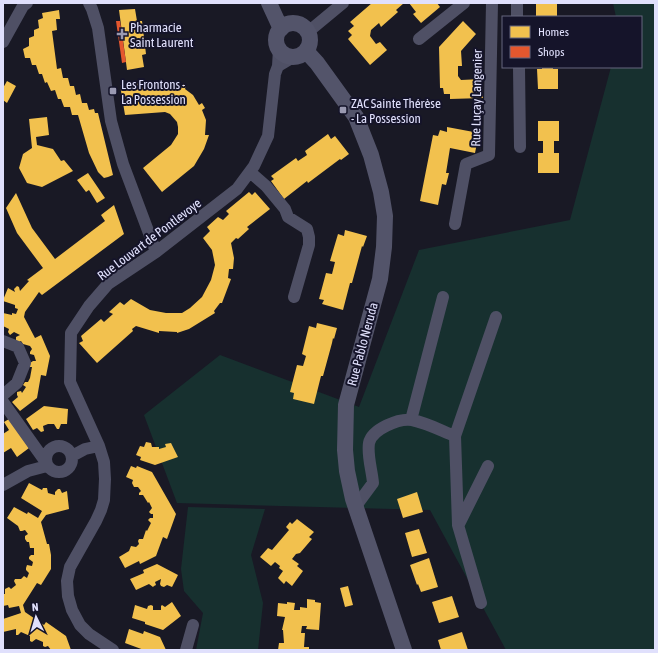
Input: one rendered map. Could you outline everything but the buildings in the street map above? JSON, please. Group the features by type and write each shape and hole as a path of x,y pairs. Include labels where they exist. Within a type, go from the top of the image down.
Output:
{"main road":[{"path":"269,3 281,29"},
{"path":"295,24 300,25 308,32 310,42 300,54 285,55 279,49 277,39 281,29 285,26 295,24"},
{"name":"Rue Pablo Neruda","path":"300,54 317,63 356,117 371,155 381,192 385,216 384,247 380,279 346,405 345,435 347,471 356,506 404,650"}],"street":[{"path":"3,42 23,6 27,3"},
{"path":"89,3 98,28 111,121 123,164 156,252"},
{"path":"308,32 343,3"},
{"name":"Rue Luçay Langenier","path":"455,224 466,164 489,155 492,3"},
{"path":"517,3 517,16"},
{"path":"419,38 456,5"},
{"name":"Rue Louvart de Pontlevoye","path":"113,650 89,634 80,625 72,610 68,596 67,581 70,567 96,521 104,500 105,479 104,462 99,446 70,382 71,333 89,306 108,284 156,252 237,189 250,172 268,136 279,49"},
{"path":"278,66 300,54"},
{"path":"519,68 520,147"},
{"path":"250,172 266,186 285,209 288,217 307,230 309,245 294,296"},
{"path":"411,420 443,297"},
{"path":"481,603 458,525 455,436 496,317"},
{"path":"3,341 18,347 25,363 17,383 3,395"},
{"path":"3,402 46,464 50,469 57,472 66,471 71,464 72,456 63,446 54,446 47,452 46,464"},
{"path":"356,506 373,483 369,451 371,438 381,428 397,422 411,420 455,436"},
{"path":"72,456 85,449 99,446"},
{"path":"3,485 28,471 46,464"},
{"path":"458,525 488,466"},
{"path":"186,650 193,625"}],"green space":[{"path":"613,3 655,3 655,650 506,650 430,510 177,503 144,415 220,355 359,407 419,250 570,220 611,68 642,68 642,16 616,16"},
{"path":"188,507 265,509 251,555 263,603 258,650 196,650 203,613 184,591 181,569"}],"place":[{"name":"Pharmacie Saint Laurent","path":"122,34"},
{"name":"Les Frontons - La Possession","path":"113,91"},
{"name":"ZAC Sainte Thérèse - La Possession","path":"343,110"}]}
